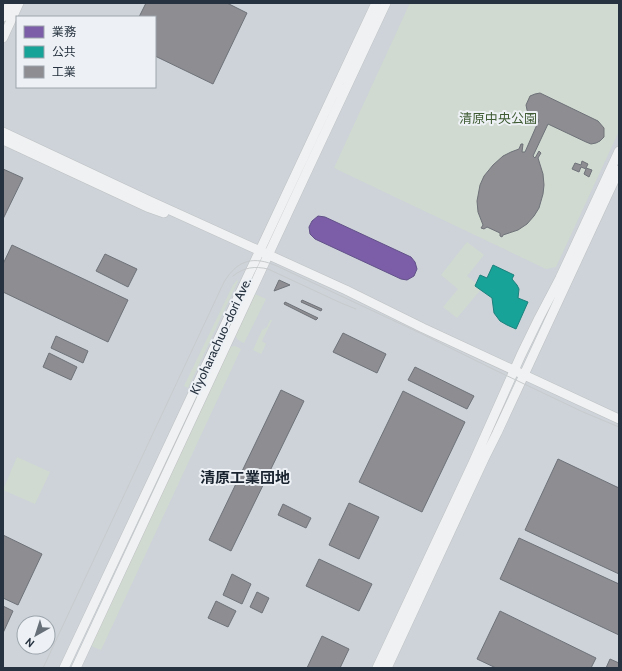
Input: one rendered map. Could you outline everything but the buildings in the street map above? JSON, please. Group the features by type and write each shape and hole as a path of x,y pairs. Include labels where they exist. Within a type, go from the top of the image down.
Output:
{"street":[{"path":"3,17 10,3"},
{"path":"3,38 19,3"},
{"name":"Kiyoharachuo-dori Ave.","path":"76,668 376,3"},
{"name":"Kiyoharachuo-dori Ave.","path":"64,668 386,3"},
{"path":"3,132 346,290 423,328 619,420"},
{"path":"3,140 147,207 202,224"},
{"path":"377,668 514,371 560,278 619,151"},
{"path":"387,668 619,170"}],"shaded area":[{"path":"3,3 619,3 619,668 3,668"}],"green space":[{"name":"清原中央公園","path":"410,3 619,3 619,131 556,267 546,269 334,168"},
{"path":"467,242 484,255 467,276 482,288 457,318 443,307 458,289 441,275"},
{"path":"237,280 238,281 188,388 184,386 233,285"},
{"path":"255,294 266,299 244,343 238,340 235,335"},
{"path":"270,320 272,320 262,341 266,344 261,354 253,350 262,330 267,327"},
{"path":"235,346 241,349 101,650 91,646 230,347"},
{"path":"17,457 50,472 35,504 3,490"}],"tram line":[{"path":"43,668 224,282 229,274 241,264 261,261 277,266 583,412 619,427"},
{"path":"233,276 245,269 268,269 356,309"}],"district":[{"name":"清原工業団地","path":"245,478"}]}
